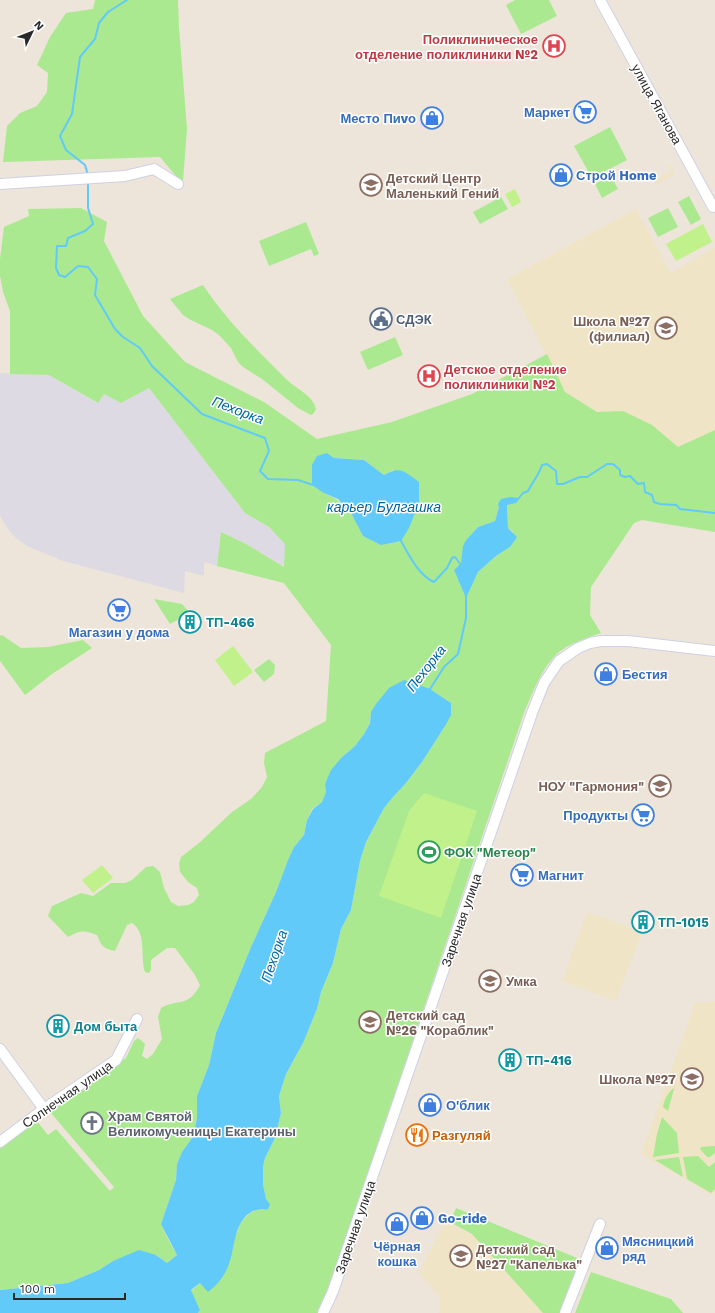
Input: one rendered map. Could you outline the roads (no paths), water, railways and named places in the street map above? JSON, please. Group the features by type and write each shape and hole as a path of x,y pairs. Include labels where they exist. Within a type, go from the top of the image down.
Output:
{"street":[{"name":"улица Яганова","path":"600,0 713,207"},
{"path":"0,184 125,176 154,169 178,184"},
{"name":"Заречная улица","path":"323,1313 333,1291 532,713 544,683 559,661 578,648 590,643 601,641 628,641 715,651"},
{"name":"Солнечная улица","path":"0,1142 44,1109 116,1060 137,1019"},
{"path":"0,1048 44,1109"},
{"path":"565,1313 600,1224"}],"water":[{"name":"карьер Булгашка","path":"327,453 334,458 364,460 384,475 398,470 402,471 419,482 419,503 409,528 401,541 381,545 363,536 351,513 338,499 324,493 312,485 312,465 317,456"},
{"path":"510,497 520,498 516,503 507,505 508,528 517,537 510,547 496,556 478,572 466,598 454,570 461,563 463,546 466,540 478,527 495,521 499,507 498,504 501,499"},
{"path":"404,680 430,689 451,703 451,715 422,762 384,808 366,842 360,861 351,910 341,929 333,963 321,992 317,1009 303,1043 286,1074 279,1096 281,1113 275,1138 265,1158 263,1167 263,1184 266,1199 270,1204 268,1209 253,1211 241,1222 230,1262 217,1284 208,1292 200,1283 191,1290 200,1310 198,1313 0,1313 0,1290 68,1283 99,1270 113,1261 139,1250 156,1255 167,1263 177,1255 161,1224 176,1180 177,1164 182,1152 192,1138 197,1119 197,1096 209,1065 216,1033 251,947 276,892 288,860 294,847 304,835 307,820 313,809 322,802 326,792 325,784 331,770 342,757 355,746 364,734 370,723 371,712 376,704 389,688"}],"waterway":[{"name":"Пехорка","path":"88,175 85,165 66,150 60,136 72,114 80,57 95,39 99,23 108,12 127,0"},
{"name":"Пехорка","path":"88,181 88,208 93,224 85,231 68,238 66,246 57,246 56,268 59,275 65,277 78,266 88,267 97,279 95,295 115,329 123,337 140,348 152,366 202,414 265,438 269,451 260,471 268,479 298,480 313,485"},
{"path":"519,498 523,493 528,491 542,465 547,464 556,471 557,484 563,484 580,477 587,477 607,464 613,464 620,470 620,475 625,477 630,476 638,484 644,483 645,492 652,495 654,502 676,505 680,509 715,513"},
{"name":"Пехорка","path":"400,539 418,569 428,579 434,582 447,568 452,558 455,557 461,565"},
{"name":"Пехорка","path":"430,689 444,667 458,654 466,618 466,595"}],"place":[{"name":"Поликлиническое отделение поликлиники №2","path":"554,46"},
{"name":"Маркет","path":"585,112"},
{"name":"Место Пиvо","path":"432,118"},
{"name":"Строй Home","path":"561,175"},
{"name":"Детский Центр Маленький Гений","path":"371,185"},
{"name":"СДЭК","path":"381,319"},
{"name":"Школа №27 (филиал)","path":"666,328"},
{"name":"Детское отделение поликлиники №2","path":"429,376"},
{"name":"Магазин у дома","path":"119,610"},
{"name":"ТП-466","path":"190,622"},
{"name":"Бестия","path":"606,674"},
{"name":"НОУ \"Гармония\"","path":"660,786"},
{"name":"Продукты","path":"643,815"},
{"name":"ФОК \"Метеор\"","path":"429,852"},
{"name":"Магнит","path":"522,875"},
{"name":"ТП-1015","path":"643,922"},
{"name":"Умка","path":"490,981"},
{"name":"Детский сад №26 \"Кораблик\"","path":"370,1022"},
{"name":"Дом быта","path":"58,1026"},
{"name":"ТП-416","path":"510,1060"},
{"name":"Школа №27","path":"692,1079"},
{"name":"О'блик","path":"430,1105"},
{"name":"Храм Святой Великомученицы Екатерины","path":"92,1123"},
{"name":"Разгуляй","path":"417,1135"},
{"name":"Go-ride","path":"422,1218"},
{"name":"Чёрная кошка","path":"397,1224"},
{"name":"Мясницкий ряд","path":"607,1248"},
{"name":"Детский сад №27 \"Капелька\"","path":"461,1256"}]}
